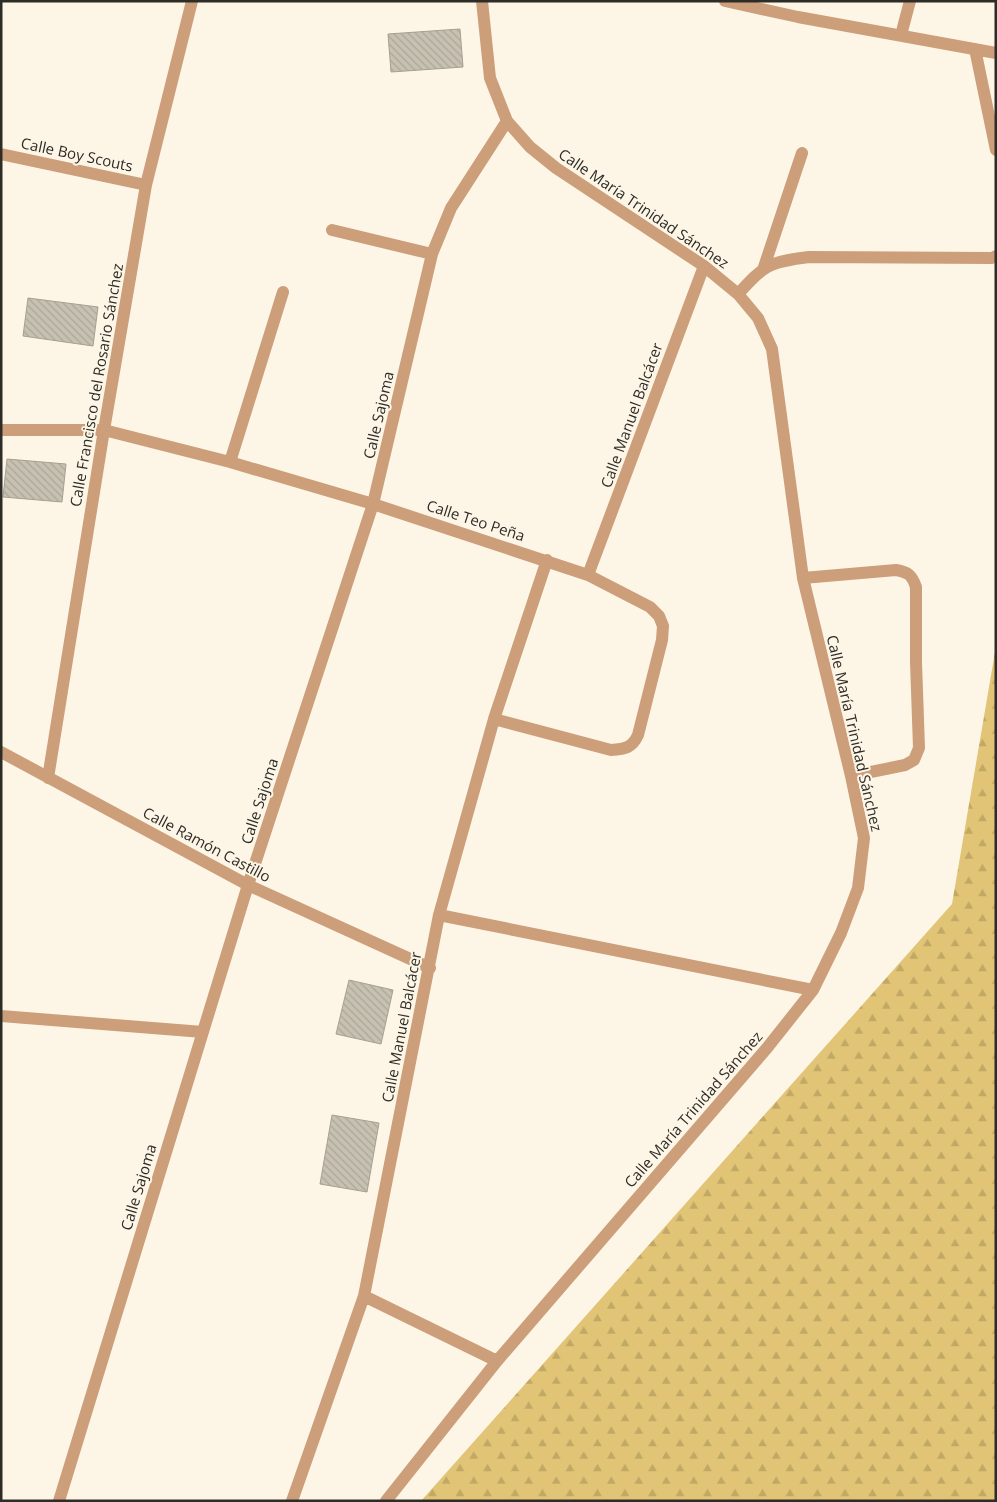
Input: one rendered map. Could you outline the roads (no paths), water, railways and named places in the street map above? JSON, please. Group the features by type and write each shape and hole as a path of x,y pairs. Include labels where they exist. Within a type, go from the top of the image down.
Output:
{"street":[{"name":"Calle Francisco del Rosario Sánchez","path":"48,778 146,185 192,1"},
{"name":"Calle María Trinidad Sánchez","path":"386,1501 497,1361 767,1048 813,990 841,933 858,888 864,838 851,776 803,578 772,349 758,318 738,294 704,266 556,168 530,147 507,120 490,78 482,1"},
{"path":"725,1 996,53"},
{"path":"901,35 910,1"},
{"path":"975,49 996,150"},
{"name":"Calle Sajoma","path":"59,1501 248,885 374,504 432,254 451,208 507,120"},
{"path":"738,294 764,267 802,153"},
{"name":"Calle Boy Scouts","path":"1,154 146,185"},
{"path":"332,230 432,254"},
{"path":"764,267 786,260 809,257 996,256"},
{"name":"Calle Manuel Balcácer","path":"588,575 704,266"},
{"path":"230,462 283,292"},
{"name":"Calle Teo Peña","path":"1,430 104,430 230,462 374,504 547,560 588,575 650,607 659,616 663,626 662,640 634,744 626,749 611,750 494,719"},
{"name":"Calle Manuel Balcácer","path":"292,1501 364,1296 439,915 494,719 547,560"},
{"path":"803,578 896,570 906,572 913,578 916,587 919,748 914,760 905,765 851,776"},
{"name":"Calle Ramón Castillo","path":"1,752 248,885 430,968"},
{"path":"439,915 813,990"},
{"path":"1,1016 203,1032"},
{"path":"364,1296 497,1361"}]}
